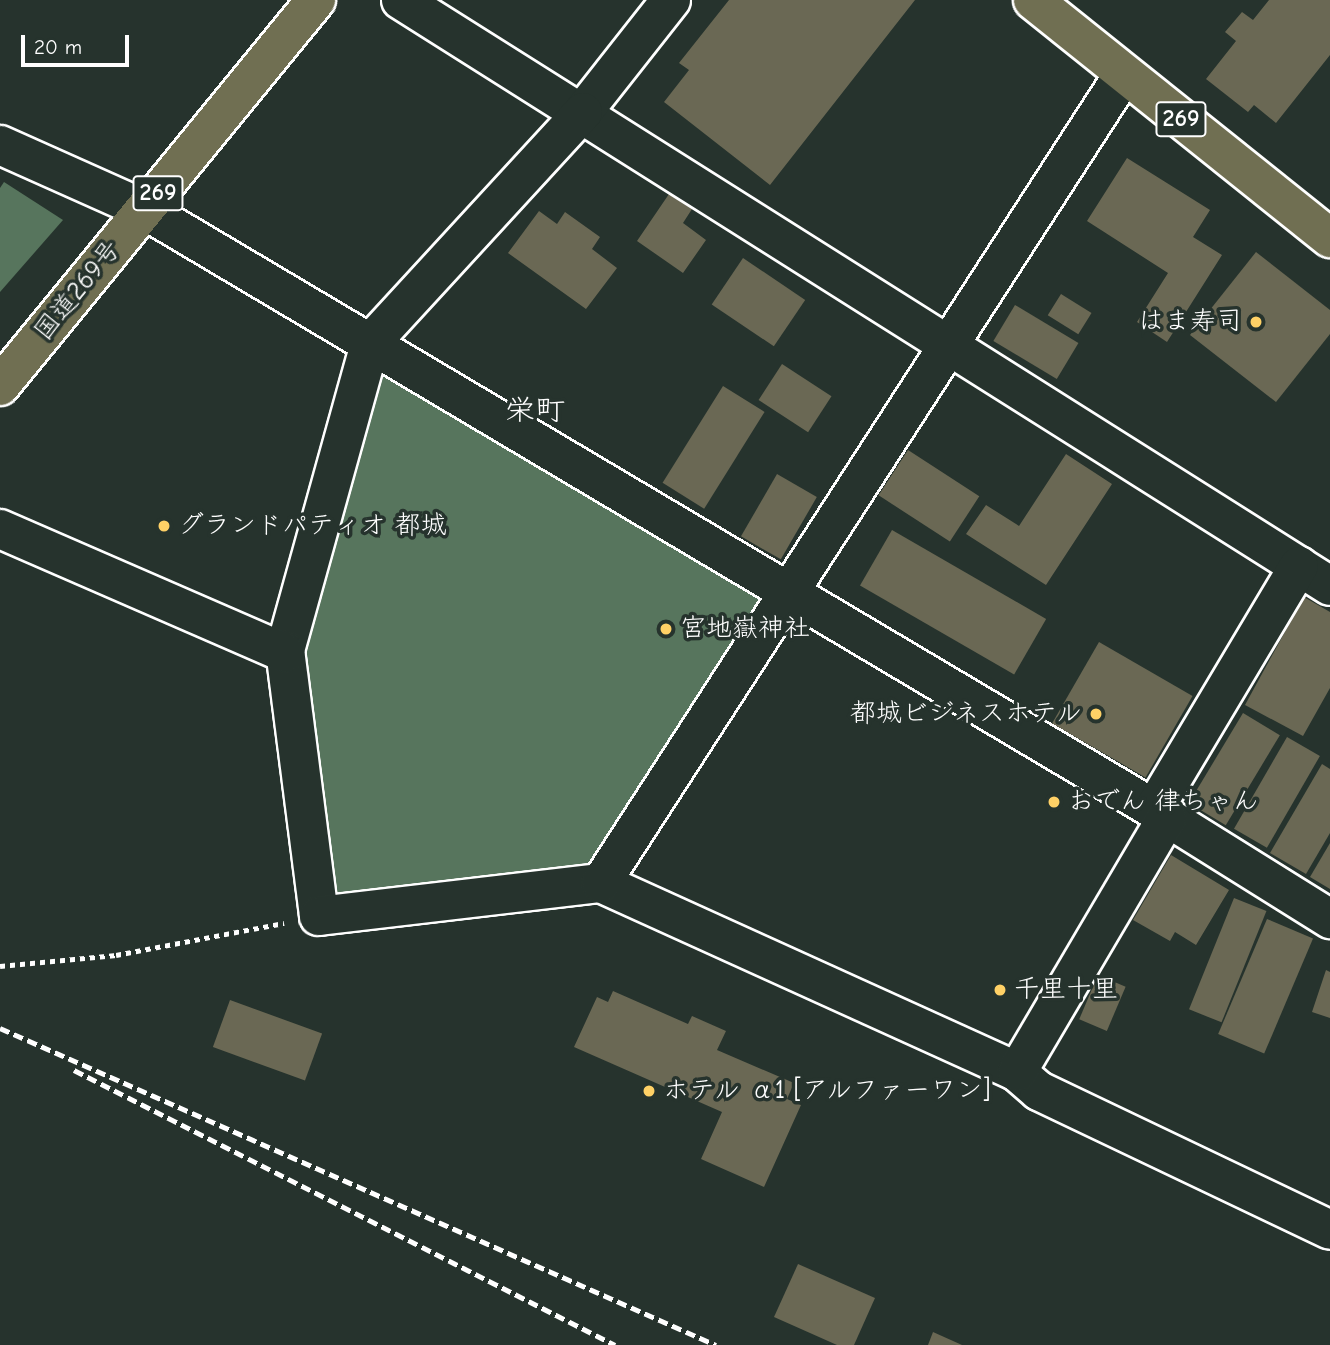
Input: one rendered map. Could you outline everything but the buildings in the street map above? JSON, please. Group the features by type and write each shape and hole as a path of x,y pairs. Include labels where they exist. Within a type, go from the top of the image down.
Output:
{"highway":[{"name":"国道269号","path":"0,386 316,0"},
{"name":"269","path":"1032,0 1330,238"}],"street":[{"path":"401,0 950,343 1330,586"},
{"path":"671,0 583,112 370,344 285,653 319,916 600,883 1017,1072 1039,1091 1330,1230"},
{"path":"600,883 1124,74"},
{"path":"0,145 145,210 1160,813 1330,919"},
{"path":"0,529 285,653"},
{"path":"1017,1072 1298,566"}],"path":[{"path":"0,966 116,955 319,916"}],"green space":[{"path":"4,182 63,220 0,292 0,188"},
{"path":"370,344 788,593 601,883 319,916 285,650"}],"railway":[{"path":"0,1028 716,1345"},
{"path":"74,1070 615,1345"}],"place":[{"name":"はま寿司","path":"1256,322"},
{"name":"グランドパティオ 都城","path":"164,526"},
{"name":"宮地嶽神社","path":"666,629"},
{"name":"都城ビジネスホテル","path":"1096,714"},
{"name":"おでん 律ちゃん","path":"1054,802"},
{"name":"千里十里","path":"1000,990"},
{"name":"ホテル α1 [アルファーワン]","path":"649,1091"}],"district":[{"name":"栄町","path":"535,411"}]}
